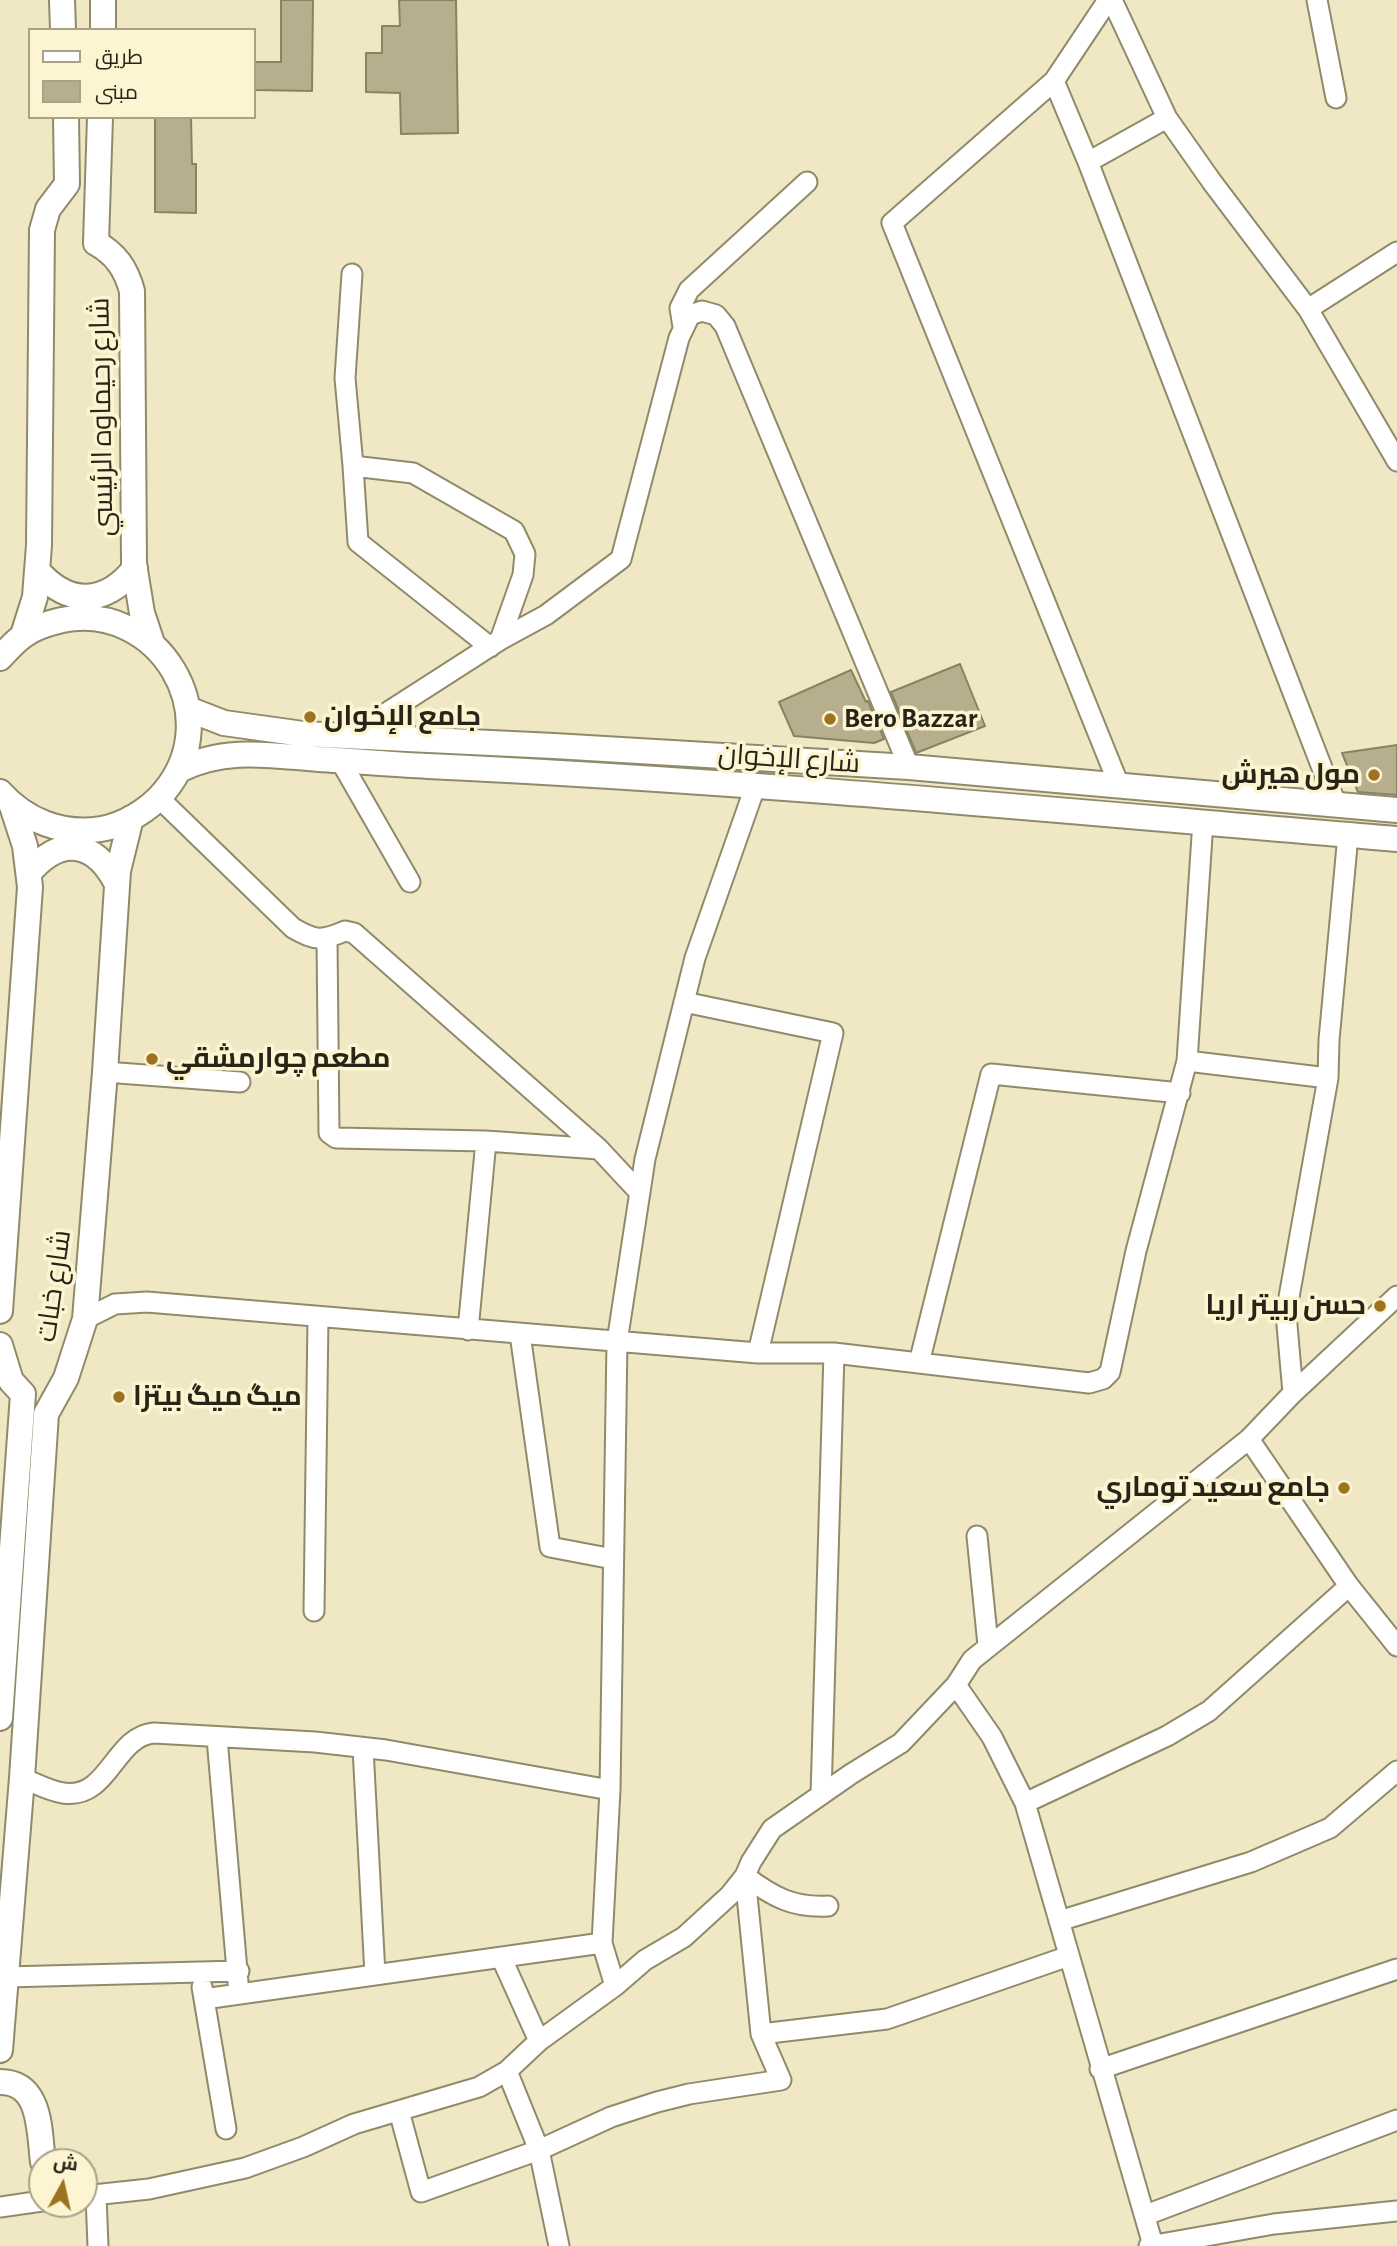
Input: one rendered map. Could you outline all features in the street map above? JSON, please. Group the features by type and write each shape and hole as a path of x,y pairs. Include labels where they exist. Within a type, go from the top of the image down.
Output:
{"main road":[{"path":"62,0 63,28"},
{"path":"103,0 103,28"},
{"path":"23,635 35,597 37,570 42,230 48,209 67,184 66,119"},
{"name":"شارع رحيماوه الرئيسي","path":"100,119 96,243 116,258 124,268 132,291 135,568 142,612 152,643"},
{"path":"37,570 58,590 87,597 106,594 123,584 135,568"},
{"path":"0,659 23,635 48,623 75,618 103,619 129,628 152,643 176,673 188,709 188,740 179,769 159,799 131,818 103,829 65,829 28,817 6,799"},
{"path":"188,709 224,723 275,732 909,767 1397,810"},
{"path":"224,723 216,738 222,750 228,754"},
{"name":"شارع الإخوان","path":"179,769 203,759 228,754 264,754 617,776 1203,821 1397,839"},
{"path":"1041,808 1044,779"},
{"name":"شارع خبات","path":"0,1296 28,922 29,873 25,846 6,799"},
{"name":"شارع خبات","path":"0,2050 22,1778 46,1414 66,1378 85,1319 117,884 122,847 131,818"},
{"path":"29,873 47,855 67,848 91,851 108,866 117,884"},
{"name":"شارع خبات","path":"0,1345 11,1381 23,1394 0,1718"},
{"path":"0,2082 20,2087 31,2098 37,2112 41,2148"}],"street":[{"path":"1119,785 891,223 1054,81 1110,0 1167,118 1308,309 1397,461"},
{"path":"1317,0 1336,98"},
{"path":"1054,81 1088,162 1336,804"},
{"path":"1088,162 1167,118"},
{"path":"683,327 680,308 689,290 807,182"},
{"path":"1308,309 1397,252"},
{"path":"352,274 345,378 358,542 495,643"},
{"path":"349,737 495,643 546,615 621,559 683,327 690,315 702,311 716,315 725,326 909,767"},
{"path":"353,466 414,473 513,531 526,554 523,575 495,643"},
{"path":"340,760 410,882"},
{"path":"615,1986 602,1943 610,1790 617,1342 645,1160 684,1002 695,958 755,787"},
{"path":"159,799 293,928 309,938 327,939 345,930 354,933 599,1149 640,1193"},
{"path":"85,1319 115,1304 131,1302 758,1353 834,1353 1089,1383 1103,1379 1110,1372 1136,1251 1187,1061 1203,821"},
{"path":"1293,1393 1286,1314 1328,1078 1348,835"},
{"path":"327,939 329,1133 335,1138 485,1141 599,1149"},
{"path":"684,1002 834,1034 758,1353"},
{"path":"1187,1061 1328,1078"},
{"path":"105,1072 240,1082"},
{"path":"919,1363 991,1074 1180,1093"},
{"path":"468,1330 485,1141"},
{"path":"98,2195 149,2189 245,2168 303,2147 354,2124 479,2087 507,2071 539,2041 615,1986 645,1960 684,1937 730,1895 746,1876 751,1862 772,1829 901,1743 956,1685 972,1660 988,1645 1061,1591 1249,1439 1293,1393 1397,1296"},
{"path":"314,1611 318,1317"},
{"path":"520,1334 550,1547 613,1559"},
{"path":"821,1795 834,1353"},
{"path":"1249,1439 1349,1586 1397,1646"},
{"path":"977,1536 988,1645"},
{"path":"1026,1803 1167,1736 1209,1711 1349,1586"},
{"path":"956,1685 992,1737 1026,1803 1101,2069 1146,2215 1151,2246 1274,2224 1397,2211"},
{"path":"22,1778 54,1791 84,1791 102,1779 131,1742 145,1734 315,1742 469,1764 610,1790"},
{"path":"217,1738 239,1994"},
{"path":"363,1748 375,1975"},
{"path":"1059,1921 1251,1862 1330,1828 1397,1771"},
{"path":"746,1876 783,1901 807,1907 828,1906"},
{"path":"399,2110 421,2192 538,2150 611,2117 657,2102 689,2094 781,2080 761,2034 746,1876"},
{"path":"204,1999 602,1943"},
{"path":"761,2034 887,2019 1069,1956"},
{"path":"502,1959 539,2041"},
{"path":"1101,2069 1397,1969"},
{"path":"6,1977 239,1970"},
{"path":"200,1972 226,2129"},
{"path":"507,2071 538,2150 559,2246"},
{"path":"1146,2215 1397,2120"},
{"path":"0,2207 28,2203"},
{"path":"94,2218 98,2246"}],"building":[{"path":"281,0 313,0 312,91 256,90 256,62 281,62"},
{"path":"399,0 456,0 458,133 401,134 400,93 366,92 366,53 382,53 382,26 400,26"},
{"path":"155,119 191,119 192,164 196,164 196,213 155,212"},
{"path":"960,664 985,726 916,753 891,692"},
{"name":"Bero Bazzar","path":"851,670 884,739 874,743 794,736 779,702"},
{"name":"مول هيرش","path":"1397,745 1397,795 1358,792 1342,753"}],"place":[{"name":"جامع الإخوان","path":"310,717"},
{"name":"Bero Bazzar","path":"830,719"},
{"name":"مول هيرش","path":"1374,775"},
{"name":"مطعم چوارمشقي","path":"152,1059"},
{"name":"حسن ربيتر اريا","path":"1380,1306"},
{"name":"ميگ ميگ بيتزا","path":"119,1397"},
{"name":"جامع سعيد توماري","path":"1344,1488"}]}
